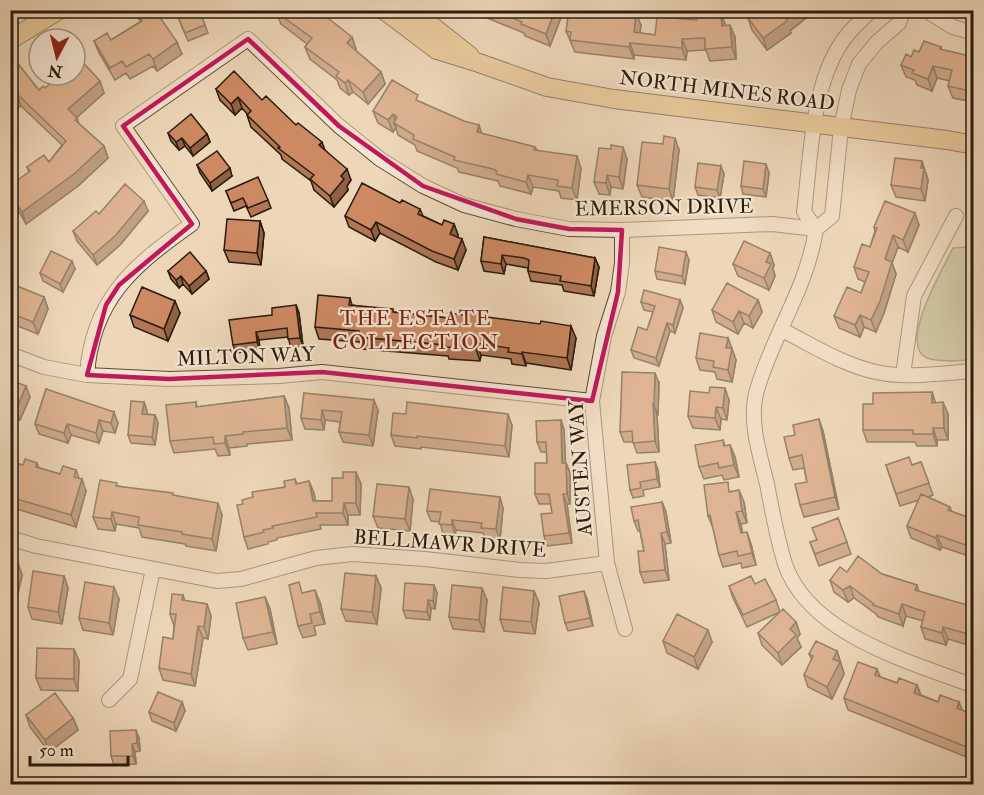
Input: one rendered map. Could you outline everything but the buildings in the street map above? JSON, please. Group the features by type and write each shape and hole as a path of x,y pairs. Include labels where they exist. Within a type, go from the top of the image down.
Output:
{"main road":[{"path":"10,40 59,10"},
{"name":"NORTH MINES ROAD","path":"384,10 437,50 547,87 614,99 974,145"},
{"name":"NORTH MINES ROAD","path":"412,10 479,63"}],"street":[{"path":"871,10 847,34 832,59 824,84 814,124 804,212 816,229 813,253 806,275 766,364 756,393 754,413 757,440 786,566 805,599 835,626 876,648 974,686"},
{"path":"816,229 832,216 842,128 849,90 859,64 877,42 899,23 903,10"},
{"path":"925,10 953,27 974,33"},
{"name":"EMERSON DRIVE","path":"87,375 89,357 105,305 119,285 156,250 192,224 123,126 248,39 339,126 380,159 423,186 464,205 516,219 569,229 622,230 772,224 816,229"},
{"path":"903,375 914,296 956,216"},
{"name":"AUSTEN WAY","path":"622,230 622,263 618,292 604,336 592,401 607,563 625,629"},
{"path":"782,330 855,365 876,372 903,375 974,371"},
{"name":"MILTON WAY","path":"10,354 44,367 87,375 169,379 279,376 322,372 592,401"},
{"name":"BELLMAWR DRIVE","path":"10,538 36,546 217,581 241,579 316,558 353,554 538,571 607,563"},
{"path":"108,700 130,679 153,569"}],"highlighted area":[{"path":"248,39 339,126 423,186 516,219 569,229 622,230 618,292 592,401 322,372 169,379 87,375 106,305 119,285 192,224 123,126"}],"green space":[{"path":"969,247 974,250 973,360 932,360 919,350 917,338 925,305 953,248"}],"district":[{"name":"THE ESTATE COLLECTION","path":"416,330"}]}
